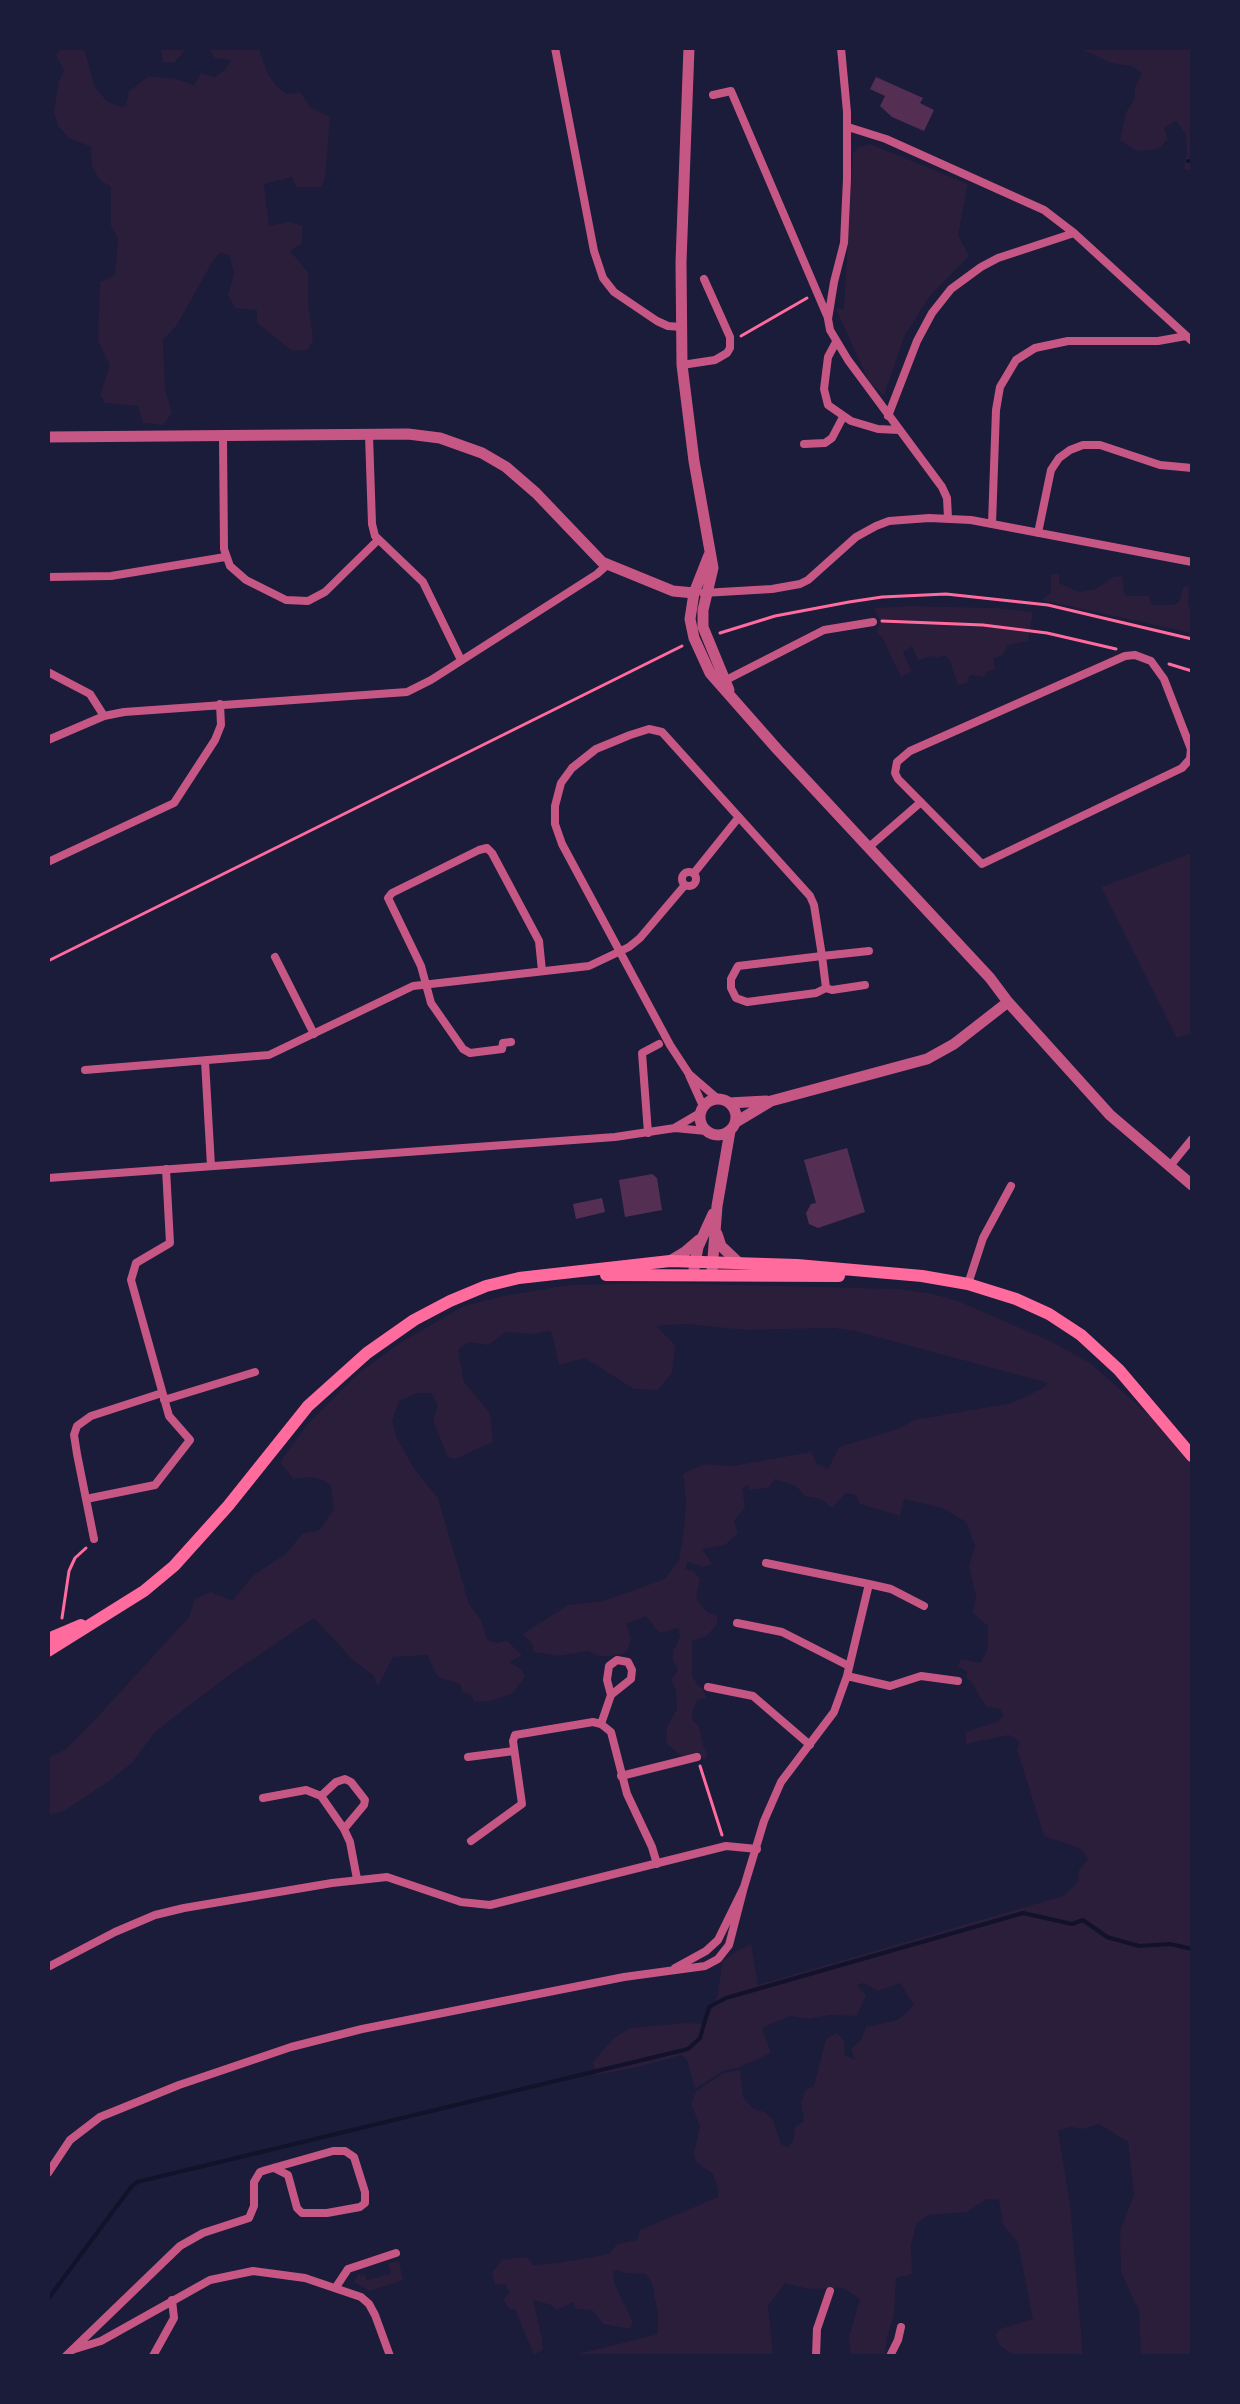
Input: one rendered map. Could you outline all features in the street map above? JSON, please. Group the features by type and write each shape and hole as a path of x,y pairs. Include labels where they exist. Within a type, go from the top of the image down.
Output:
{"main road":[{"path":"48,1651 152,1585 192,1549 308,1406 367,1353 414,1320 467,1293 502,1282 551,1274 694,1261 895,1274 968,1284 1016,1299 1049,1314 1081,1335 1119,1370 1192,1456"},
{"path":"551,1274 809,1277 895,1274"},
{"path":"54,1636 98,1618"}],"street":[{"path":"555,48 594,251 603,278 614,292 657,321 681,327"},
{"path":"689,48 682,365 713,568 697,624"},
{"path":"828,319 844,243 848,127 841,48"},
{"path":"713,95 731,91 836,342 945,493 948,518"},
{"path":"848,127 875,134 1044,210 1074,233 1189,338"},
{"path":"888,416 917,341 932,313 951,289 998,258 1074,233"},
{"path":"682,365 707,363 721,357 727,353 730,342 704,279"},
{"path":"992,524 996,410 1004,379 1016,360 1035,348 1068,341 1189,338"},
{"path":"836,342 828,357 823,395 828,405 843,417 866,426 899,430"},
{"path":"804,444 825,443 832,438 843,417"},
{"path":"369,435 372,524 378,540 423,582 461,660"},
{"path":"48,437 433,436 490,457 520,477 607,565 673,591 708,593 800,584 856,537 882,522 948,518 1192,562"},
{"path":"223,438 225,557 233,570 256,586 286,600 302,602 314,599 378,540"},
{"path":"1038,533 1051,470 1059,458 1070,450 1083,445 1100,445 1160,465 1192,468"},
{"path":"709,555 690,609 709,658 710,673 990,978 1110,1115 1192,1185"},
{"path":"48,577 111,576 225,557"},
{"path":"48,740 104,716 220,704 399,694 421,686 589,580 607,565"},
{"path":"726,680 824,630 873,622"},
{"path":"1125,656 1144,657 1157,667 1190,744 1190,759 1182,768 982,864 895,773 895,765 902,756 1125,656"},
{"path":"709,658 726,680 730,694"},
{"path":"48,672 90,694 104,716"},
{"path":"48,862 174,803 215,740 221,725 220,704"},
{"path":"724,1161 710,1133 700,1123 702,1110 689,1074 619,952 557,833 556,796 572,768 596,749 630,735 656,729 668,736 812,900 826,988"},
{"path":"869,847 921,802"},
{"path":"85,1070 269,1055 401,991 426,983 583,967 619,952 646,933 685,885 682,875 694,873 739,817"},
{"path":"511,1042 503,1043 502,1049 467,1052 429,999 421,966 388,898 392,893 483,848 492,853 536,935 542,971"},
{"path":"865,985 832,990 826,988 816,993 747,1002 736,998 731,979 738,966 869,951"},
{"path":"275,957 314,1034"},
{"path":"675,1128 702,1110 723,1101 771,1101 927,1059 954,1044 1008,1002"},
{"path":"648,1133 642,1053 659,1044"},
{"path":"205,1061 211,1166"},
{"path":"689,1074 734,1109 717,1206 712,1276"},
{"path":"48,1178 648,1133 675,1128 710,1133 733,1127 771,1101"},
{"path":"1170,1166 1192,1139"},
{"path":"86,1499 155,1485 190,1440 172,1422 131,1274 136,1263 170,1243 166,1169"},
{"path":"968,1284 983,1238 1011,1186"},
{"path":"693,1275 694,1261 717,1206"},
{"path":"715,1230 721,1246 739,1263"},
{"path":"670,1261 703,1237"},
{"path":"94,1539 74,1435 77,1426 91,1416 255,1372"},
{"path":"766,1563 891,1589 924,1606"},
{"path":"48,2173 74,2136 100,2117 179,2085 291,2047 362,2029 624,1977 697,1968 713,1963 733,1937 764,1821 781,1782 834,1712 847,1676 869,1584"},
{"path":"737,1623 782,1632 849,1666"},
{"path":"847,1676 890,1686 921,1676 958,1681"},
{"path":"708,1687 753,1696 810,1745"},
{"path":"601,1724 611,1695"},
{"path":"471,1841 522,1804 514,1751 515,1735 587,1723 601,1724 611,1732 621,1776 657,1864"},
{"path":"468,1757 514,1751"},
{"path":"621,1776 697,1757"},
{"path":"321,1796 336,1782 345,1779 365,1800 344,1829"},
{"path":"263,1798 306,1790 321,1796 350,1842 357,1879"},
{"path":"48,1967 155,1915 357,1879 387,1877 461,1902 490,1905 726,1846 757,1849"},
{"path":"670,1970 706,1951 718,1940 744,1887"},
{"path":"66,2356 180,2246 203,2233 247,2220 254,2206 256,2178 260,2172 333,2151 345,2151 354,2157 365,2192 365,2203 360,2207 327,2213 302,2213 297,2208 288,2175 274,2168"},
{"path":"336,2287 348,2269 396,2253"},
{"path":"74,2349 101,2341 210,2280 243,2272 292,2274 357,2295 369,2304 390,2356"},
{"path":"816,2356 817,2329 830,2291"},
{"path":"153,2356 174,2318 172,2300"},
{"path":"890,2356 901,2327"}],"path":[{"path":"730,342 807,298"},
{"path":"715,634 775,616 837,604 882,597 946,594 1048,605 1192,639"},
{"path":"873,622 952,622 1047,633 1117,649 1125,656"},
{"path":"48,961 684,645"},
{"path":"1157,667 1169,664 1192,671"},
{"path":"54,1636 71,1564 94,1539"},
{"path":"697,1757 726,1846"}],"shaded area":[{"path":"62,48 84,48 95,88 107,101 121,107 126,105 129,91 149,76 177,79 194,85 201,73 214,77 224,71 231,60 215,58 209,48 258,48 269,76 278,88 287,94 300,92 310,107 330,117 325,178 321,187 296,187 292,177 264,184 269,226 290,222 302,226 302,243 290,251 308,272 313,340 308,350 292,351 257,323 257,310 235,308 228,295 234,274 230,256 221,252 177,325 163,340 165,388 172,413 163,425 143,423 138,406 105,403 100,395 110,365 98,341 100,282 115,275 118,238 111,226 111,187 100,180 92,167 91,147 69,138 58,126 54,113 59,81 64,71 56,55"},
{"path":"160,48 187,48 174,63 163,62"},
{"path":"1079,48 1192,48 1192,172 1184,169 1186,134 1176,121 1164,128 1168,139 1158,149 1137,151 1120,140 1126,112 1135,99 1135,88 1142,73 1131,66 1111,63"},
{"path":"870,144 968,184 958,235 969,256 929,297 905,335 884,395 869,382 836,309 844,309 853,154 858,147"},
{"path":"1051,574 1059,574 1059,583 1079,592 1096,589 1113,577 1122,576 1125,596 1149,596 1152,605 1175,605 1180,600 1183,587 1189,586 1192,633 1041,600 1051,593"},
{"path":"911,606 1033,612 1028,641 1008,645 1003,655 994,658 995,669 988,671 984,677 970,675 967,683 958,685 949,659 944,655 918,660 912,646 903,653 912,671 901,677 877,632 881,622 874,608"},
{"path":"1192,853 1192,1033 1177,1038 1101,887"},
{"path":"658,1283 899,1289 958,1301 1048,1340 1090,1363 1192,1453 1192,2356 1141,2356 1139,2311 1121,2272 1120,2231 1134,2195 1128,2142 1099,2124 1058,2131 1070,2204 1083,2356 1015,2356 999,2345 996,2335 1000,2329 1033,2319 1018,2243 1003,2225 999,2200 987,2199 967,2212 928,2215 916,2224 911,2245 912,2274 896,2278 894,2316 887,2336 885,2356 851,2356 849,2337 860,2299 843,2288 808,2289 785,2283 768,2306 773,2356 570,2356 658,2334 652,2283 646,2274 618,2270 613,2271 614,2283 633,2322 630,2329 603,2324 592,2310 576,2309 573,2302 557,2310 533,2300 543,2350 534,2355 515,2309 509,2309 503,2299 510,2293 505,2284 495,2285 492,2272 502,2260 521,2257 528,2258 533,2265 609,2254 617,2244 637,2240 640,2230 718,2197 713,2174 696,2162 694,2153 700,2126 691,2104 696,2091 724,2073 740,2070 743,2097 752,2108 765,2112 773,2120 781,2144 788,2147 793,2141 795,2127 804,2121 801,2103 805,2090 814,2086 826,2039 837,2033 844,2041 845,2056 855,2059 851,2049 861,2040 866,2027 898,2020 914,2005 900,1983 878,1991 864,1983 857,1985 866,1996 857,2016 831,2015 808,2019 790,2016 762,2028 771,2053 723,2071 695,2089 687,2060 682,2055 596,2075 593,2062 614,2038 630,2028 705,2024 718,1995 722,1962 737,1951 751,1944 758,1985 1063,1896 1078,1882 1079,1870 1088,1859 1083,1851 1074,1846 1044,1836 1017,1749 1020,1742 1009,1735 966,1744 966,1732 999,1721 1003,1715 1000,1709 986,1707 971,1681 966,1678 967,1671 958,1667 961,1659 980,1663 988,1649 988,1626 973,1613 976,1597 969,1566 975,1546 966,1522 942,1508 904,1499 900,1516 860,1504 856,1495 846,1493 832,1508 821,1499 805,1496 796,1486 775,1479 768,1488 750,1490 748,1485 742,1488 745,1507 734,1521 738,1533 725,1545 702,1549 712,1564 704,1567 688,1562 685,1569 693,1571 700,1579 696,1597 700,1604 707,1612 717,1616 717,1624 707,1636 692,1641 692,1676 703,1688 706,1698 697,1700 692,1713 708,1754 705,1759 680,1755 666,1743 667,1727 677,1709 676,1690 671,1680 678,1670 673,1660 673,1650 680,1635 678,1628 659,1633 646,1616 626,1624 631,1638 628,1649 623,1654 611,1656 599,1656 588,1651 558,1656 533,1652 533,1645 523,1634 568,1605 603,1601 665,1579 679,1560 683,1539 686,1502 683,1474 704,1464 732,1466 811,1452 817,1464 828,1469 839,1447 898,1429 914,1420 1012,1403 1048,1383 855,1331 833,1328 745,1330 687,1324 656,1326 675,1345 672,1373 658,1390 634,1389 585,1358 559,1365 552,1333 548,1331 533,1334 506,1332 488,1345 469,1342 458,1350 464,1382 490,1413 493,1442 455,1459 448,1457 433,1421 438,1405 431,1393 417,1393 399,1401 392,1421 397,1438 415,1470 438,1498 469,1604 481,1620 487,1640 497,1643 507,1641 522,1655 509,1662 521,1669 525,1677 512,1694 474,1702 471,1694 463,1693 460,1684 438,1677 427,1655 393,1657 378,1686 374,1676 354,1661 314,1618 225,1678 155,1732 132,1763 108,1782 64,1811 48,1815 48,1758 66,1749 102,1712 189,1617 195,1599 211,1592 232,1601 254,1575 287,1553 302,1534 320,1530 334,1509 331,1486 311,1477 293,1479 280,1462 307,1425 360,1372 403,1341 464,1306 568,1285"},
{"path":"399,2261 403,2280 370,2291 354,2282 359,2273 361,2276 365,2274 367,2280 391,2274 388,2263"}],"building":[{"path":"876,77 923,98 920,103 934,110 924,131 892,117 880,106 885,96 870,89"},
{"path":"847,1148 865,1212 818,1228 809,1224 806,1213 811,1204 816,1203 804,1160"},
{"path":"652,1174 657,1178 662,1210 625,1217 619,1180"},
{"path":"602,1198 605,1212 576,1219 573,1204"}],"waterway":[{"path":"48,2299 137,2182 688,2049 700,2038 709,2007 726,1998 1023,1913 1072,1924 1083,1920 1107,1937 1139,1946 1170,1944 1192,1949"}]}
